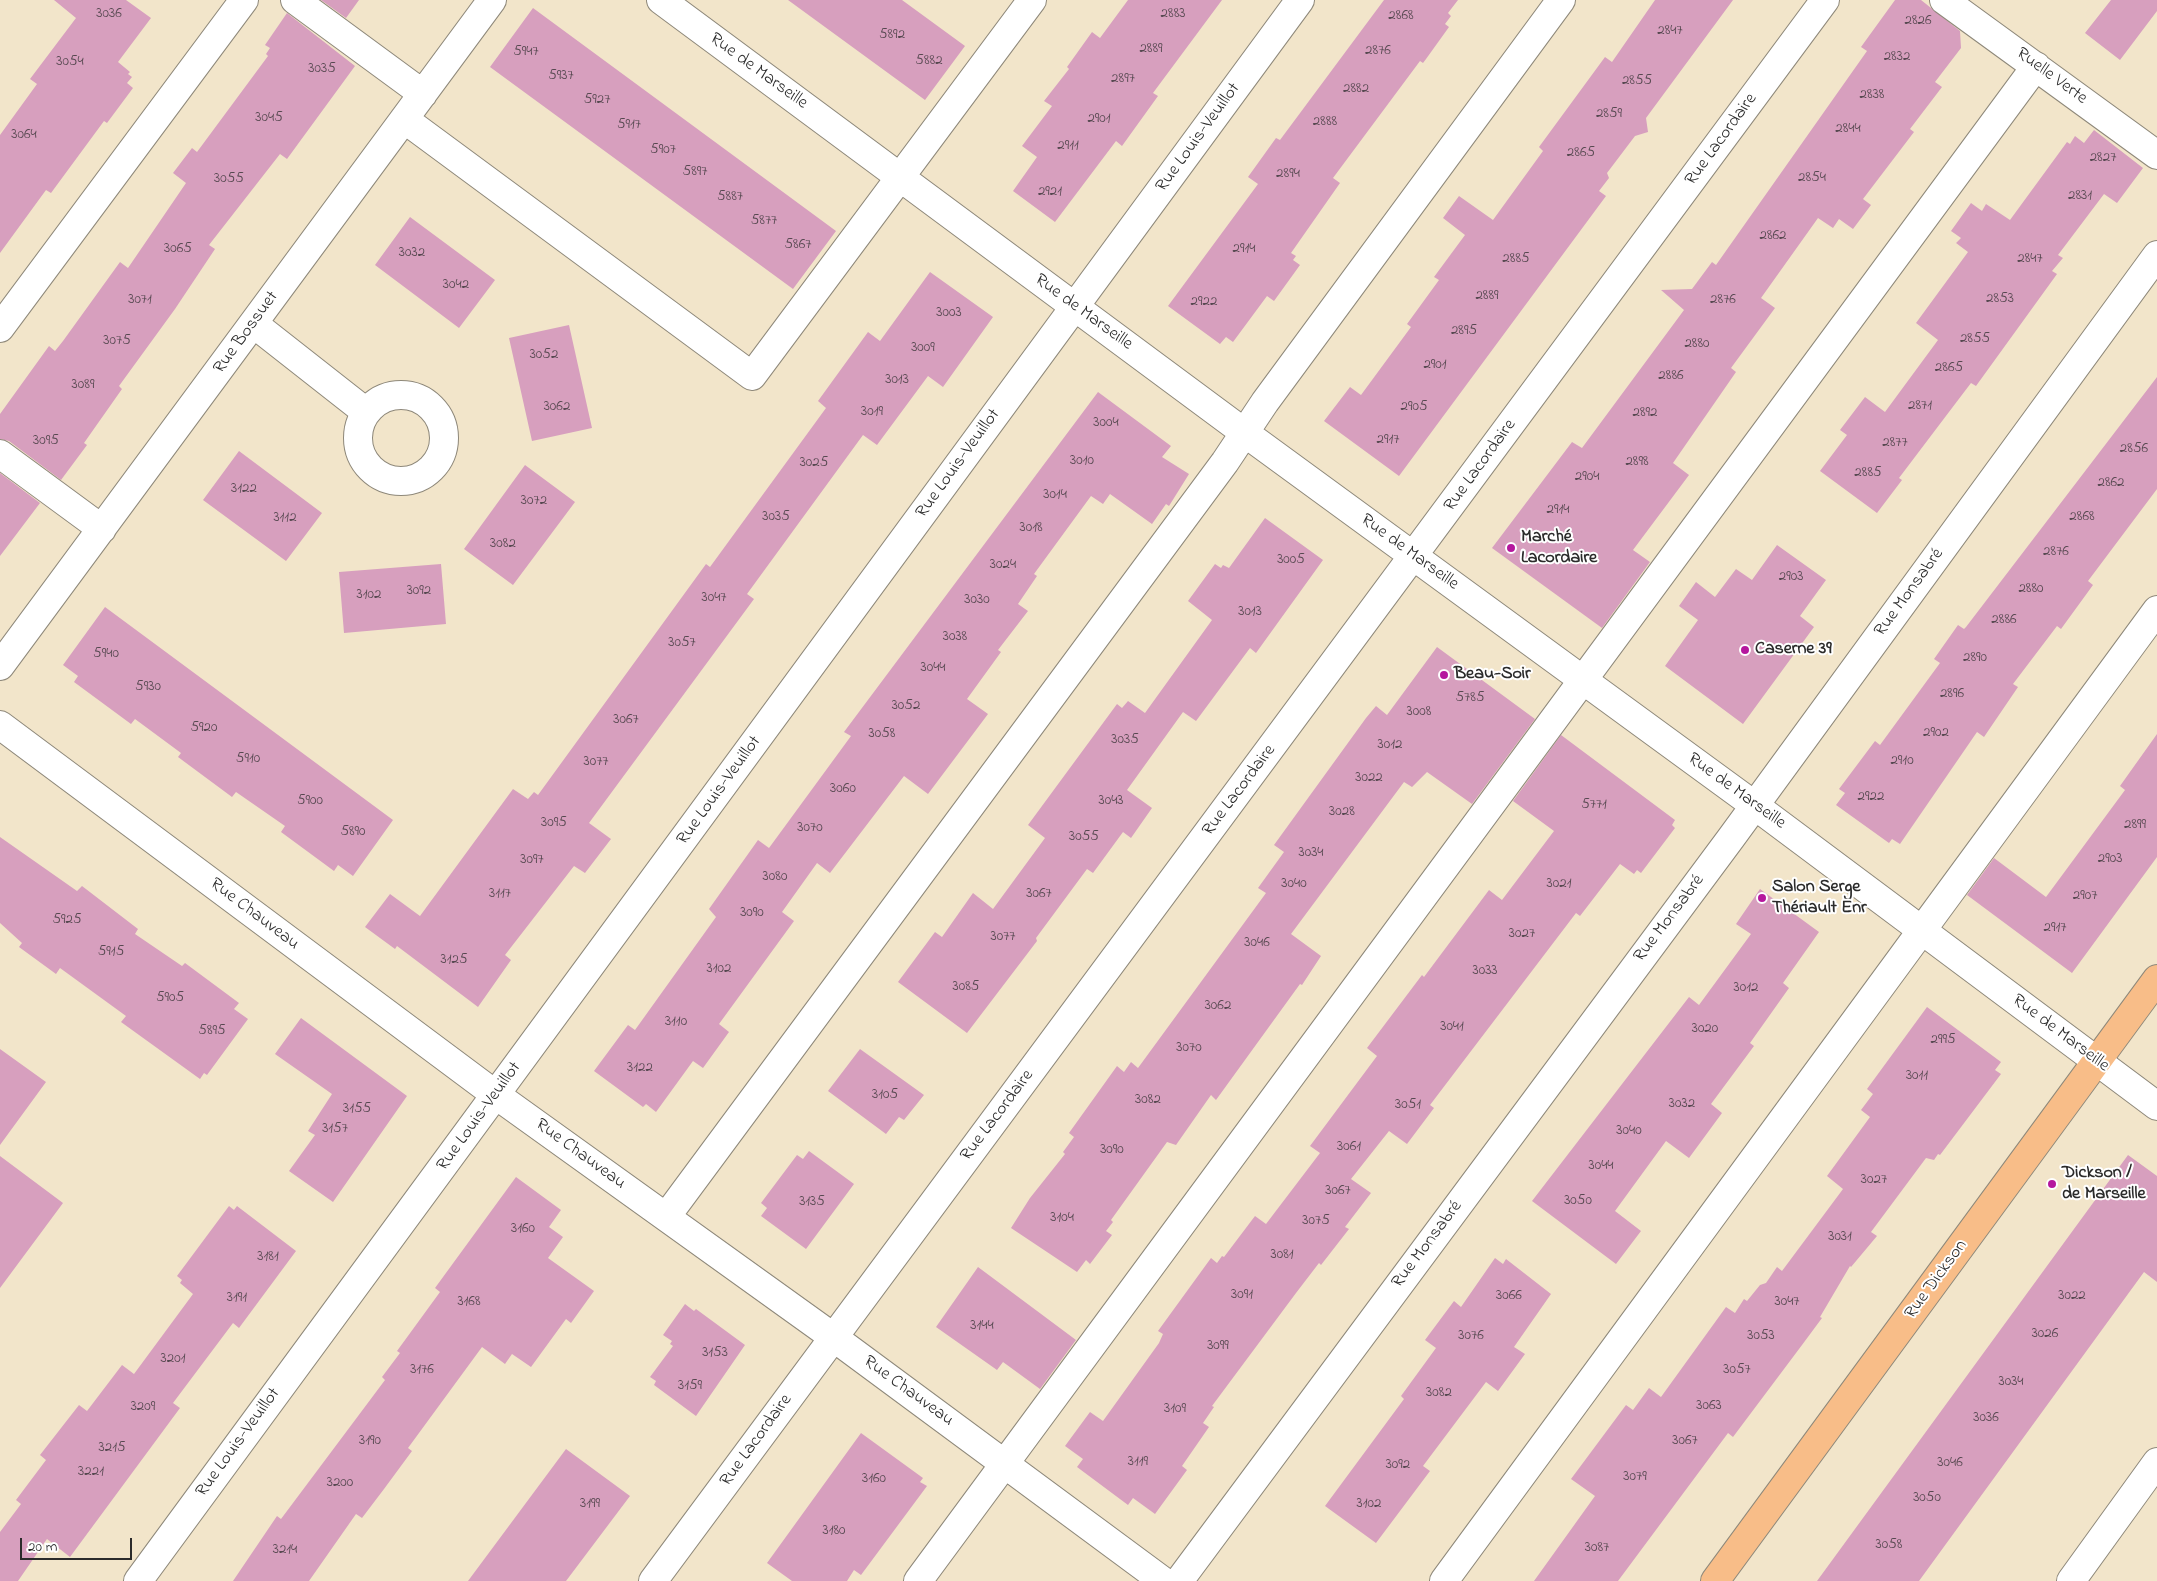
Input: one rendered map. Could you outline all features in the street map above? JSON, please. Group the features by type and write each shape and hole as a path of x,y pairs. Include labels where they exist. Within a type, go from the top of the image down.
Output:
{"main road":[{"name":"Rue Dickson","path":"1715,1581 2157,979"}],"street":[{"path":"0,328 244,0"},
{"path":"295,0 423,94"},
{"name":"Rue Bossuet","path":"0,666 492,0"},
{"name":"Rue de Marseille","path":"661,0 1244,433 1754,805 2157,1106"},
{"path":"404,119 752,376 1032,0"},
{"name":"Rue Louis-Veuillot","path":"138,1581 1300,0"},
{"path":"666,1217 1244,433 1270,394 1562,0"},
{"name":"Rue Lacordaire","path":"653,1581 1414,557 1825,0"},
{"name":"Ruelle Verte","path":"1944,0 2157,155"},
{"path":"918,1581 2036,66"},
{"name":"Rue Monsabré","path":"1179,1581 1754,805 2157,255"},
{"path":"254,324 366,412"},
{"path":"0,454 102,529"},
{"path":"1444,1581 2157,610"},
{"name":"Rue Chauveau","path":"0,725 496,1095 833,1338 1163,1581"},
{"path":"2070,1581 2157,1462"}],"building":[{"path":"54,0 126,0 151,18 118,62 130,72 128,74 132,77 127,83 133,88 107,123 104,121 51,193 46,190 0,253 0,135 37,84 30,79 76,18"},
{"path":"321,0 359,0 346,18"},
{"path":"788,0 902,0 965,46 925,100"},
{"path":"1128,0 1222,0 1153,93 1158,96 1122,146 1116,141 1055,222 1013,191 1037,157 1022,146 1052,106 1044,101 1069,69 1067,67 1092,32 1100,38"},
{"path":"1384,0 1458,0 1448,13 1451,16 1445,24 1449,27 1423,63 1420,61 1333,178 1340,183 1291,253 1296,256 1293,260 1300,265 1274,301 1267,296 1233,342 1226,337 1220,344 1168,306 1258,184 1248,177 1276,138 1280,140"},
{"path":"1655,0 1733,0 1646,118 1648,132 1635,136 1607,173 1609,178 1599,191 1606,196 1399,476 1324,421 1350,387 1361,395 1411,327 1407,324 1439,280 1434,277 1465,235 1443,218 1459,196 1493,220 1543,151 1539,147 1605,57 1612,62"},
{"path":"1895,0 1921,0 1960,31 1961,48 1935,82 1942,87 1910,129 1914,132 1863,199 1871,205 1853,229 1839,219 1833,228 1818,218 1761,298 1775,308 1731,368 1736,372 1673,463 1689,475 1633,550 1650,562 1602,628 1492,548 1572,442 1582,448 1684,310 1661,290 1692,289 1712,262 1716,265 1867,51 1861,47"},
{"path":"2111,0 2157,0 2157,11 2120,60 2085,33"},
{"path":"533,8 836,231 793,289 490,67"},
{"path":"287,13 355,66 287,159 280,154 209,245 215,249 175,309 119,386 122,389 84,443 87,445 61,480 9,441 0,439 0,414 49,346 55,351 63,341 120,262 128,268 186,183 173,173 192,148 197,152 268,56 266,54 270,48 265,45"},
{"path":"2094,130 2143,168 2117,203 2104,194 2058,255 2063,258 2052,271 2057,274 1976,386 1971,383 1899,478 1902,480 1877,513 1820,471 1847,435 1840,430 1865,397 1885,412 1938,340 1916,323 1968,252 1956,243 1961,238 1951,231 1971,203 1982,211 1986,204 2010,220 2067,142 2070,144 2075,136 2084,143"},
{"path":"410,217 495,280 459,328 375,265"},
{"path":"930,272 993,317 943,387 928,376 877,445 863,435 747,594 754,599 589,823 611,839 585,873 574,866 505,955 511,960 478,1007 397,946 395,949 365,927 390,894 420,916 513,789 528,799 534,792 538,795 706,564 710,567 826,408 818,401 868,332 880,341"},
{"path":"569,325 592,428 532,441 509,338"},
{"path":"2157,377 2157,489 2088,581 2093,585 2061,629 2057,626 2013,684 2018,687 1984,737 1977,732 1900,844 1892,839 1889,843 1836,805 1845,793 1839,789 1875,741 1880,745 1940,663 1934,659 1958,625 1964,629 1966,627"},
{"path":"1098,392 1171,446 1162,457 1189,474 1169,506 1166,504 1152,524 1110,494 1103,504 1091,496 1034,574 1037,576 1018,604 1028,611 998,650 1001,652 967,699 988,714 928,794 904,776 830,873 817,863 782,912 794,921 719,1024 729,1032 703,1068 693,1061 656,1112 646,1104 643,1107 594,1071 628,1025 635,1030 716,917 709,909 758,840 769,848 851,736 844,732"},
{"path":"239,451 322,513 286,561 203,500"},
{"path":"525,465 575,502 513,585 464,549"},
{"path":"0,473 40,503 0,556"},
{"path":"1265,518 1323,560 1256,653 1250,648 1196,721 1183,712 1127,790 1152,808 1131,838 1123,832 1093,873 1087,869 1036,938 1037,941 967,1033 898,982 935,932 942,937 973,893 993,909 1045,838 1028,825 1117,704 1122,708 1128,701 1145,713 1212,620 1188,601 1215,564 1221,568 1223,565 1229,568"},
{"path":"1777,545 1826,580 1800,616 1814,627 1743,724 1665,666 1698,620 1679,606 1696,582 1715,597 1736,569 1752,580"},
{"path":"441,564 446,624 344,633 339,572"},
{"path":"105,607 393,820 353,876 338,865 334,871 281,832 285,826 236,792 232,797 178,757 181,753 135,719 131,724 74,682 78,676 63,665"},
{"path":"1437,647 1535,719 1472,804 1427,772 1412,787 1404,782 1291,934 1321,956 1302,985 1300,984 1216,1100 1211,1095 1176,1145 1167,1142 1111,1220 1113,1222 1106,1231 1112,1235 1090,1264 1086,1260 1077,1272 1011,1228 1030,1198 1065,1154 1063,1152 1074,1137 1069,1133 1117,1066 1124,1072 1131,1062 1138,1068 1266,893 1258,888 1284,852 1274,845 1366,718 1376,706 1387,715"},
{"path":"2157,734 2157,857 2072,973 1967,895 1994,858 2046,897 2125,790 2120,786"},
{"path":"1561,735 1675,820 1672,825 1675,828 1641,873 1637,870 1634,874 1620,864 1580,916 1576,913 1430,1105 1434,1108 1407,1144 1389,1131 1351,1179 1371,1193 1345,1227 1349,1229 1321,1265 1319,1263 1212,1406 1214,1407 1203,1423 1209,1427 1182,1466 1187,1470 1155,1514 1133,1498 1128,1505 1077,1467 1083,1459 1065,1446 1090,1412 1103,1421 1159,1343 1163,1334 1158,1331 1211,1258 1217,1263 1222,1256 1224,1257 1255,1216 1266,1224 1320,1153 1310,1146 1377,1056 1367,1048 1422,975 1424,977 1489,890 1502,900 1554,831 1513,801"},
{"path":"0,837 77,891 82,886 138,929 135,934 182,966 185,963 239,1003 234,1009 248,1019 207,1075 204,1073 200,1079 121,1022 126,1016 60,968 56,974 19,947 22,943 0,923"},
{"path":"1760,889 1819,932 1783,983 1789,988 1750,1043 1754,1046 1711,1104 1722,1113 1689,1158 1666,1141 1615,1211 1641,1231 1616,1264 1532,1201 1689,997 1699,1005 1751,934 1736,924"},
{"path":"1927,1007 2001,1062 1995,1070 2001,1074 1940,1155 1938,1154 1934,1160 1926,1158 1871,1232 1877,1236 1850,1266 1820,1317 1822,1318 1733,1437 1728,1433 1618,1581 1534,1581 1595,1496 1571,1479 1626,1405 1633,1410 1649,1388 1661,1397 1726,1307 1735,1313 1744,1299 1747,1301 1760,1285 1766,1283 1777,1267 1782,1271 1843,1189 1827,1176 1870,1117 1861,1110 1873,1094 1867,1089"},
{"path":"301,1018 407,1096 333,1202 289,1171 315,1135 308,1131 332,1094 275,1054"},
{"path":"0,1049 46,1082 0,1145"},
{"path":"860,1049 924,1095 904,1120 899,1117 886,1134 828,1091"},
{"path":"809,1151 854,1184 806,1249 761,1216 767,1208 761,1203 797,1155 803,1159"},
{"path":"2128,1155 2157,1176 2157,1282 2144,1272 1919,1581 1817,1581"},
{"path":"0,1156 63,1203 0,1288"},
{"path":"516,1177 561,1210 549,1227 563,1237 548,1258 594,1291 571,1323 566,1319 531,1367 512,1354 505,1364 482,1347 408,1448 412,1451 384,1489 362,1518 356,1514 309,1581 233,1581 277,1516 281,1519 385,1380 382,1377 400,1353 397,1351 440,1292 435,1288"},
{"path":"229,1206 234,1210 237,1206 296,1251 239,1328 233,1323 173,1403 180,1408 70,1557 47,1539 18,1581 0,1581 0,1532 21,1504 16,1500 46,1460 40,1455 79,1405 87,1411 122,1365 134,1374 193,1294 180,1283 182,1280 177,1276"},
{"path":"1495,1258 1503,1264 1506,1259 1551,1294 1514,1347 1525,1354 1498,1391 1486,1382 1423,1466 1430,1471 1376,1543 1325,1506 1404,1399 1401,1396 1436,1348 1425,1340 1454,1301 1461,1307"},
{"path":"978,1267 1076,1340 1040,1389 1003,1362 997,1370 936,1327"},
{"path":"685,1304 694,1311 696,1309 745,1345 696,1416 654,1385 656,1381 650,1377 673,1346 670,1344 672,1341 663,1335"},
{"path":"861,1433 923,1478 920,1482 927,1486 861,1575 854,1570 847,1581 792,1581 767,1563"},
{"path":"566,1449 630,1496 566,1581 468,1581"}],"place":[{"name":"Marché Lacordaire","path":"1511,548"},
{"name":"Caserne 39","path":"1745,650"},
{"name":"Beau-Soir","path":"1444,675"},
{"name":"Salon Serge Thériault Enr","path":"1762,898"},
{"name":"Dickson / de Marseille","path":"2052,1184"}]}
